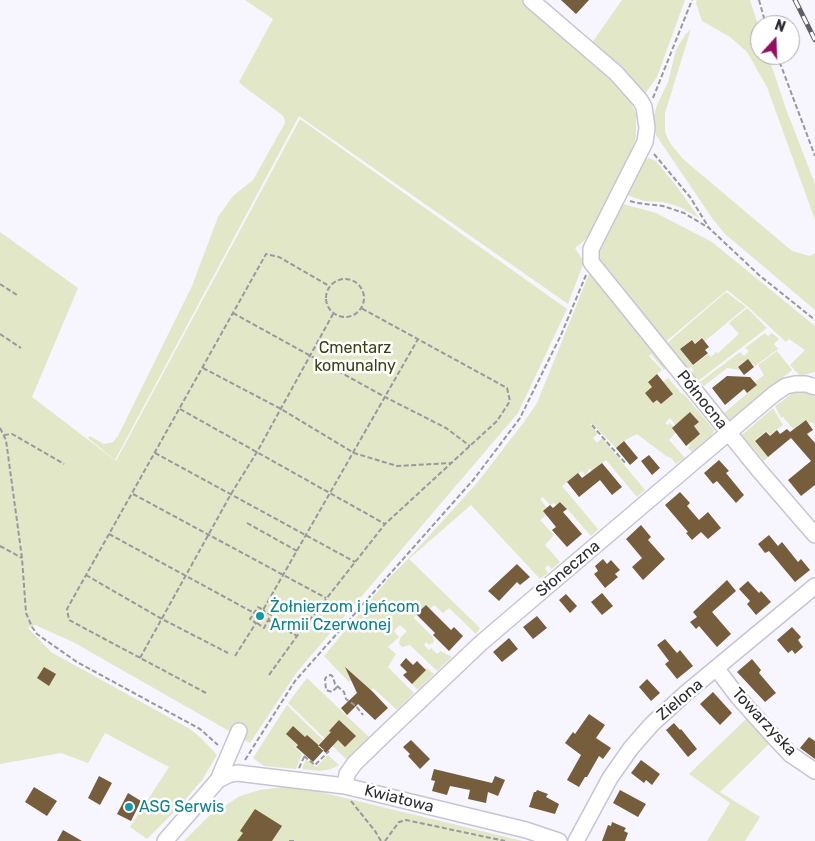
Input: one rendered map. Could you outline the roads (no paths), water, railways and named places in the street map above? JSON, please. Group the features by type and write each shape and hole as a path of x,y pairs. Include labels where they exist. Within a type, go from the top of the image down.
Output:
{"street":[{"name":"Północna","path":"531,0 616,73 644,107 647,128 645,142 591,249 591,262 728,433 815,535"},
{"name":"Słoneczna","path":"345,786 347,774 355,764 481,643 728,433 786,386 806,384 815,387"},
{"name":"Zielona","path":"576,841 610,778 630,748 652,724 686,693 815,586"},
{"name":"Towarzyska","path":"717,669 738,696 790,754 815,771"},
{"path":"166,841 218,780 239,731"},
{"name":"Kwiatowa","path":"218,780 237,772 345,786 526,830 559,841"}],"railway":[{"path":"795,0 815,40"}],"place":[{"name":"Żołnierzom i jeńcom Armii Czerwonej","path":"260,616"},
{"name":"ASG Serwis","path":"129,807"}],"park label":[{"name":"Cmentarz komunalny","path":"355,357"}]}
